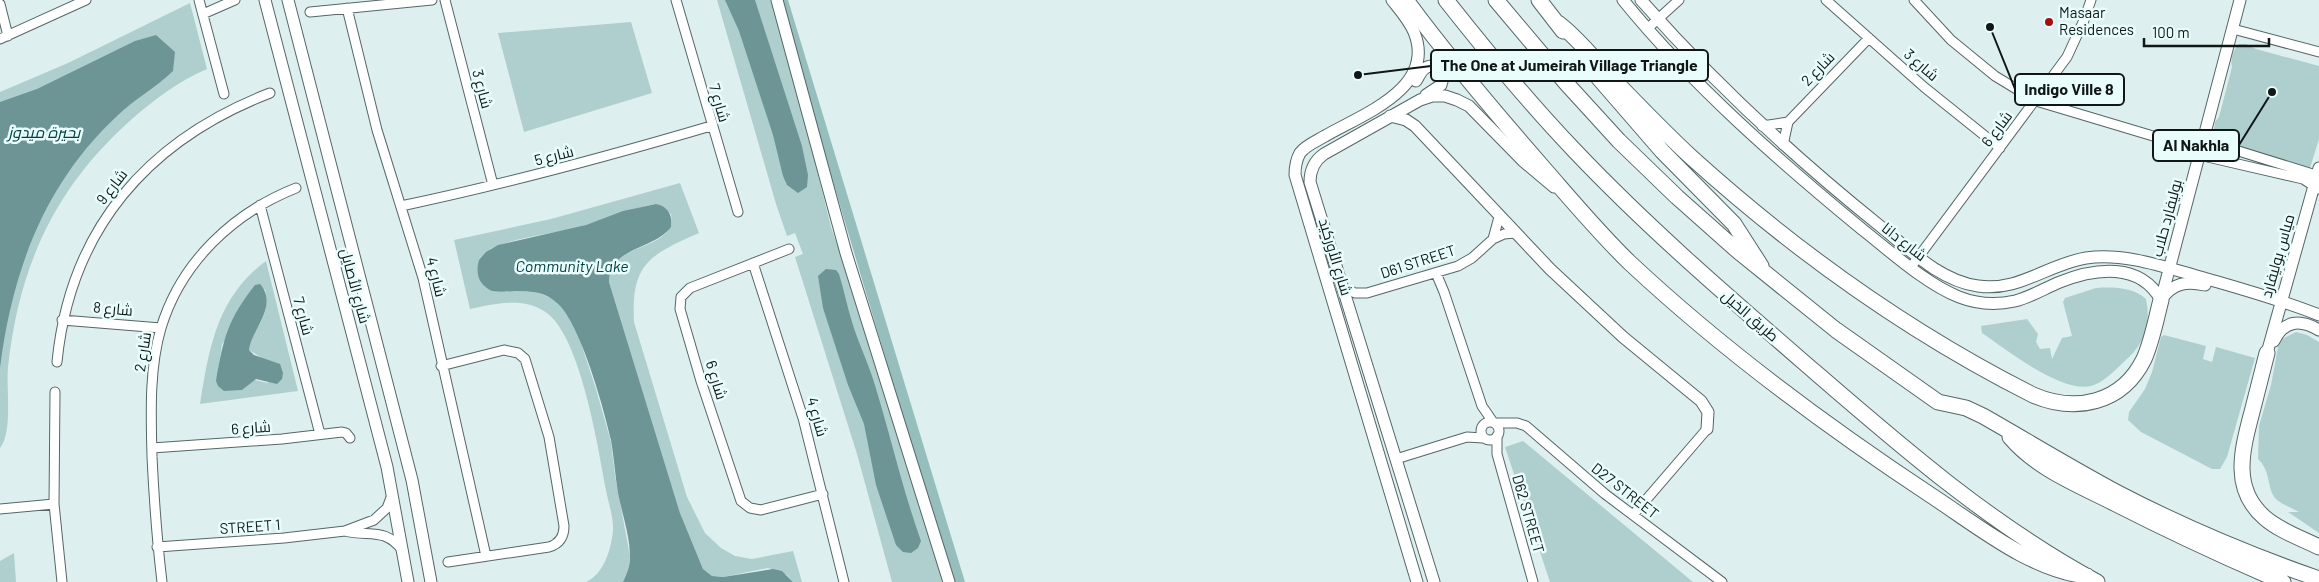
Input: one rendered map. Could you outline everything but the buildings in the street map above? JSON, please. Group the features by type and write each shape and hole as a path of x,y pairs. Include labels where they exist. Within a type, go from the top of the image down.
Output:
{"highway":[{"path":"1406,0 1470,84 1566,196 1607,240 1648,279 1736,354 1817,417 1916,486 2031,560 2053,570 2092,579"},
{"name":"طريق الخيل","path":"1446,0 1520,90 1576,152 1628,204 1723,292 1882,431 1948,483 2011,531 2092,579"},
{"path":"1496,0 1560,76 1619,141 1683,202 1765,274 1850,340 1938,402 1966,408 2004,427 2086,476 2153,510 2226,543 2319,579"},
{"path":"1539,0 1590,67 1638,124 1737,229 1754,253 1765,274"},
{"path":"1558,23 1580,42 1609,75 1672,138 1726,188 1798,247 1902,322 2032,395 2052,402 2079,404 2097,401 2120,388 2133,376 2143,360 2161,300"},
{"path":"2267,353 2242,448 2240,464 2242,481 2248,497 2264,517 2277,526 2319,547"},
{"path":"2004,427 2025,452 2043,465 2193,542 2283,582"}],"street":[{"path":"0,4 4,38 86,0"},
{"path":"199,0 224,94"},
{"path":"203,14 235,0"},
{"path":"258,0 266,4"},
{"name":"شارع الأصايل","path":"288,0 412,480 432,582"},
{"path":"310,12 432,0"},
{"name":"شارع 3","path":"445,0 493,186"},
{"name":"شارع 7","path":"676,0 711,126 738,212"},
{"path":"777,0 846,253 949,582"},
{"name":"شارع الأوركيد","path":"1392,0 1413,30 1419,50 1416,70 1412,78 1390,98 1307,146 1301,152 1295,167 1296,181 1417,582"},
{"name":"شارع دانا","path":"1623,0 1647,29 1701,86 1742,125 1836,207 1911,267 1945,290 1961,298 1997,303 2016,301 2074,277 2114,271 2128,272 2142,278 2153,288 2161,300 2170,290 2181,283 2195,283 2219,288 2230,285"},
{"name":"شارع دانا","path":"1641,0 1697,63 1783,145 1918,256 1950,278 1968,284 1987,287 2016,284 2064,264 2097,257 2120,257 2230,285 2319,314"},
{"path":"1647,29 1679,0"},
{"name":"شارع 3","path":"1826,0 1937,97 2000,148"},
{"path":"1914,0 1972,58 1995,76 2036,101 2153,136 2199,155 2303,179 2318,179"},
{"name":"شارع 6","path":"1911,267 2067,57 2091,0"},
{"name":"بوليفارد حلاب","path":"2161,300 2240,0"},
{"name":"شارع الأصايل","path":"266,4 393,493 408,582"},
{"name":"شارع 4","path":"347,8 372,112 423,278 441,366 486,556"},
{"path":"2233,29 2319,52"},
{"name":"شارع 2","path":"1788,122 1869,38"},
{"path":"1390,98 1401,95 1410,88 1425,68 1431,66 1440,70 1443,76 1441,85 1414,103"},
{"name":"شارع 9","path":"57,362 62,320 74,283 94,238 109,213 146,168 192,131 234,108 270,93"},
{"name":"شارع الأوركيد","path":"1434,582 1310,182 1311,171 1316,161 1324,154 1414,103 1438,96 1451,98 1463,103 1537,174 1566,196"},
{"path":"1390,116 1406,120 1415,126 1499,217 1599,315 1701,401 1708,412 1707,430 1633,515"},
{"path":"1762,126 1788,122 1783,145"},
{"name":"شارع 5","path":"401,206 493,186 613,155 711,126"},
{"path":"2153,136 2203,140 2318,179"},
{"name":"مياس بوليفارد","path":"2267,353 2318,179"},
{"name":"شارع 2","path":"162,582 152,448 153,377 161,328 183,279 198,257 237,220 260,205 296,188"},
{"name":"شارع 7","path":"260,205 320,434"},
{"path":"1494,239 1499,217"},
{"name":"D61 STREET","path":"1344,288 1355,293 1367,293 1439,272 1465,262 1494,239 1504,234 1515,233"},
{"name":"شارع 6","path":"789,248 690,288 681,296 680,309 701,382 739,496 745,505 761,510 823,494"},
{"name":"شارع 4","path":"753,263 790,375 823,494 844,582"},
{"path":"1439,272 1482,406 1483,433"},
{"name":"شارع 8","path":"62,320 161,328"},
{"path":"2267,353 2278,333 2289,324 2304,323 2319,330"},
{"path":"441,366 504,350 518,353 527,364 549,437 564,526 562,538 554,546 448,562"},
{"path":"55,392 54,504 62,582"},
{"path":"1482,406 1498,427 1498,435"},
{"path":"1370,422 1380,431 1388,454 1396,459 1483,433"},
{"path":"1483,433 1487,422 1494,423"},
{"name":"D27 STREET","path":"1494,423 1517,423 1526,426 1711,578 1722,582"},
{"path":"1483,433 1492,440 1512,424"},
{"name":"شارع 6","path":"152,448 273,440 344,432 350,438"},
{"name":"D62 STREET","path":"1483,433 1497,454 1533,582"},
{"name":"D62 STREET","path":"1497,454 1498,435"},
{"path":"345,531 374,520 381,515 393,493"},
{"path":"0,509 54,504"},
{"path":"345,531 374,532 383,535 391,539 404,553"},
{"name":"STREET 1","path":"158,547 284,538 345,531"}],"shaded area":[{"path":"717,0 775,0 831,227 855,295 944,582 892,582 857,454 795,257 803,254 795,233 787,236 776,204"},
{"path":"779,0 788,0 965,582 952,582"},
{"name":"بحيرة ميدوز","path":"190,3 207,69 187,79 158,98 132,119 105,145 82,172 62,201 45,231 21,295 13,330 8,367 8,421 4,441 0,448 0,92 68,63"},
{"path":"631,22 652,93 524,132 498,33"},
{"path":"2239,44 2246,44 2256,49 2319,66 2319,139 2310,168 2215,140 2213,137 2215,122 2219,117 2232,67 2231,61"},
{"path":"680,183 699,233 667,248 647,264 640,274 636,287 634,322 687,497 705,533 721,548 735,556 752,559 793,551 802,582 793,582 787,575 768,568 723,577 712,576 703,569 680,513 609,282 611,270 617,261 657,240 666,233 672,224 671,214 656,204 574,228 501,244 490,249 503,292 534,291 553,299 563,308 576,328 611,442 615,476 630,556 628,572 623,582 586,582 598,573 606,560 612,538 613,521 586,395 569,346 559,326 547,313 529,304 509,303 470,309 454,240 551,219"},
{"path":"266,261 298,391 200,404 207,363 218,325 226,307 249,275","holes":["265,289 264,314 251,341 249,350 262,358 268,383 218,371 222,344"]},
{"path":"2096,288 2129,290 2141,295 2146,299 2148,316 2145,332 2139,346 2111,374 2101,382 2091,386 2065,383 2050,377 1982,333 1981,326 2027,319 2038,334 2036,342 2040,349 2050,348 2052,359 2062,338 2072,336 2063,302 2065,298"},
{"path":"2296,332 2307,335 2319,342 2319,533 2288,512 2299,512 2277,500 2271,491 2265,469 2258,459 2259,426 2271,385 2278,347 2282,339"},
{"path":"2164,335 2206,346 2203,359 2212,362 2216,347 2255,358 2227,457 2220,469 2212,469 2141,432 2128,420 2129,412 2145,389 2152,372 2161,337"},
{"path":"1523,441 1693,582 1550,582 1505,447"},
{"path":"14,553 16,582 0,582 0,561"}],"water":[{"path":"725,0 755,0 802,146 808,175 807,187 798,193 787,185 783,176 773,135 739,31"},
{"name":"بحيرة ميدوز","path":"156,35 175,52 173,71 117,116 92,142 51,200 23,264 5,332 0,368 0,102 37,89 135,41"},
{"name":"Community Lake","path":"656,204 664,207 669,212 671,227 663,235 624,255 616,262 611,271 609,282 680,513 703,569 712,576 723,577 773,569 782,571 793,582 623,582 629,567 630,549 618,493 611,440 590,367 574,328 566,313 549,297 526,291 492,291 484,286 479,278 479,260 486,252 498,245 586,225 623,211"},
{"path":"826,269 836,270 839,274 852,322 871,372 921,541 918,548 911,553 903,552 896,545 876,485 864,424 848,385 823,308 818,276"},
{"path":"260,284 267,300 266,309 249,350 254,355 280,364 283,373 282,379 277,384 256,379 242,390 224,391 218,386 216,381 224,341 238,308 255,285"}],"place":[{"name":"Masaar Residences","path":"2049,22"},
{"name":"Indigo Ville 8","path":"1990,27"},
{"name":"The One at Jumeirah Village Triangle","path":"1358,75"},
{"name":"Al Nakhla","path":"2272,92"}]}
